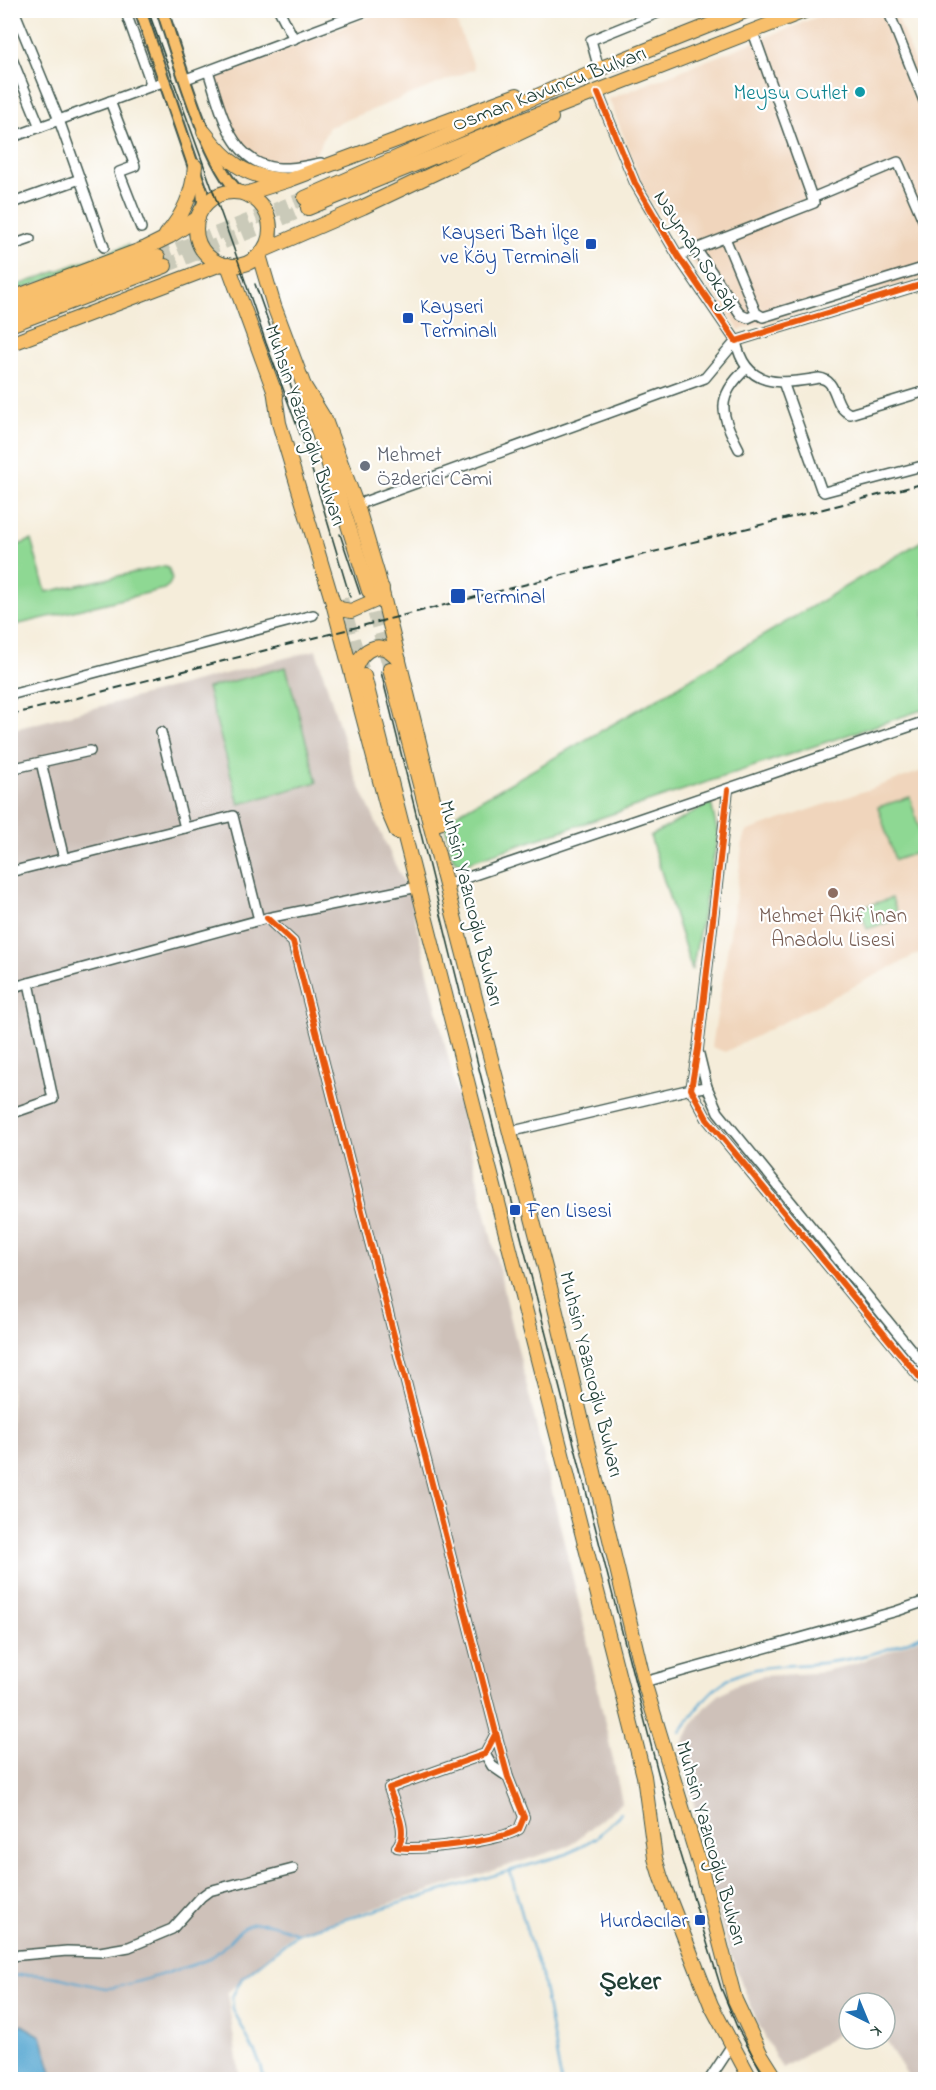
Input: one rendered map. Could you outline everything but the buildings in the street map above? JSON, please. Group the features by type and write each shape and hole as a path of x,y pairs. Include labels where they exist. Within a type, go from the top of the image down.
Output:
{"highway":[{"name":"Osman Kavuncu Bulvarı","path":"748,10 599,69 306,203 598,93 807,10"},
{"path":"10,325 160,255 215,197 232,192 242,193 289,180 544,84 599,69"},
{"path":"10,344 224,265 240,266 261,253 518,134 598,93"},
{"path":"204,132 225,157 241,169 270,178 289,180"},
{"path":"10,311 160,255 191,193 195,166"},
{"path":"242,193 262,206 268,218 270,231 261,253"},
{"path":"199,216 197,234 201,247 209,257 224,265"},
{"name":"Muhsin Yazıcıoğlu Bulvarı","path":"261,253 274,306 375,589 441,830 446,885 550,1287 644,1682 702,1873 735,2000 759,2053 777,2079"},
{"path":"10,299 160,255"},
{"name":"Muhsin Yazıcıoğlu Bulvarı","path":"224,265 299,458 359,677 388,811 418,887"},
{"path":"304,386 325,420 356,505 375,589 380,596 351,611 340,609 337,601"},
{"path":"359,677 356,663 362,654 370,649 380,647 391,650 395,665"},
{"path":"418,887 644,1776 658,1868 711,2005 751,2079"}],"main road":[{"path":"140,10 195,166 203,201 199,216"},
{"path":"162,10 204,132 230,185 242,193"}],"street":[{"path":"14,10 59,120 104,247"},
{"path":"125,10 152,86"},
{"path":"279,10 294,39"},
{"path":"186,79 369,10"},
{"path":"599,69 591,40 665,10"},
{"path":"888,10 926,106"},
{"path":"678,256 814,203 753,32"},
{"path":"10,54 40,127"},
{"path":"207,71 231,135 239,149 251,160 265,166 279,168 341,161"},
{"path":"10,138 165,81"},
{"path":"10,86 21,82"},
{"name":"Nayman Sokağı","path":"598,93 635,183 678,256 736,341 926,283"},
{"path":"110,101 135,166 119,172 141,228"},
{"path":"812,198 898,162 926,227"},
{"path":"10,204 80,179"},
{"path":"10,246 30,238"},
{"path":"725,238 760,317 926,267"},
{"path":"696,249 741,315 748,318 757,314"},
{"path":"736,341 747,368 755,375 764,380 783,382 826,379 831,384 842,409 850,414 926,391"},
{"path":"356,505 705,378 736,341"},
{"path":"739,448 725,422 723,408 732,386 747,368"},
{"path":"783,382 802,439 824,492 926,465"},
{"path":"10,695 313,615"},
{"path":"446,885 926,722"},
{"path":"161,732 185,828"},
{"path":"10,770 90,751"},
{"path":"41,762 64,858"},
{"path":"728,790 698,1049 691,1089 707,1119 926,1385"},
{"path":"10,872 233,816 263,919 293,942 496,1733 508,1778 524,1817 523,1823 516,1831 502,1836 432,1848 397,1847 402,1840 403,1832 389,1788 485,1754 496,1733"},
{"path":"10,988 263,919 418,887"},
{"path":"10,1114 53,1099 29,983"},
{"path":"698,1049 707,1087 718,1112 926,1368"},
{"path":"509,1132 707,1087"},
{"path":"644,1682 926,1601"},
{"path":"485,1754 492,1766 508,1778"},
{"path":"10,1956 67,1951 100,1952 129,1947 172,1929 201,1897 212,1890 293,1869"},
{"path":"709,2079 732,2045"}],"shaded area":[{"path":"386,10 452,11 475,69 329,127 314,157 299,162 274,164 256,157 237,140 215,78"},
{"path":"832,11 895,11 925,90 925,277 739,330 646,193 609,99"},
{"path":"316,650 354,774 410,897 583,1621 622,1802 569,1846 291,1935 227,1993 240,2079 11,2080 11,730"},
{"path":"925,770 925,950 725,1052 712,1047 743,839 748,831"},
{"path":"925,1636 925,2079 910,2079 892,2051 897,2051 897,1991 837,1991 837,2035 782,2068 758,2024 730,1954 717,1907 681,1746 691,1726 704,1708 735,1685 762,1676 815,1673 847,1666 886,1653"}],"green space":[{"path":"128,245 130,249 11,293 11,288"},
{"path":"925,539 925,709 463,864 453,858 444,821 655,700"},
{"path":"31,540 46,592 164,566 169,569 172,579 164,589 11,626 11,548"},
{"path":"286,667 317,782 239,804 207,688"},
{"path":"910,797 925,850 895,860 878,807"},
{"path":"711,803 718,835 692,970 650,836"},
{"path":"892,898 899,919 867,929 860,908"}],"water":[{"path":"11,2024 22,2025 41,2036 54,2079 11,2079"}],"waterway":[{"path":"680,1732 699,1706 722,1683 747,1671 854,1658 891,1648 926,1633"},
{"path":"10,1977 47,1976 106,1988 140,1981 209,1959 244,1927 251,1924 274,1925 298,1933 567,1854 596,1838 621,1813"},
{"path":"510,1871 542,1976 561,2080"},
{"path":"264,2080 261,2065 233,2009 232,1997 242,1978 298,1933"}],"tunnel":[{"path":"158,257 305,198"},
{"path":"165,266 308,208"},
{"path":"369,593 390,669"},
{"path":"341,599 362,669"}],"tram line":[{"path":"148,10 306,450 350,597"},
{"path":"255,284 297,403"},
{"path":"340,534 360,594"},
{"path":"381,672 506,1178 674,1835 721,1988 737,2027 766,2080"}],"railway":[{"path":"10,715 926,483"}],"cycle path":[{"path":"598,93 635,183 678,256 736,341 926,283"},
{"path":"728,790 698,1049 691,1089 707,1119 926,1385"},
{"path":"267,918 293,942 496,1733 508,1777 524,1817 519,1829 495,1837 441,1846 397,1847 401,1841 401,1826 389,1788 485,1754 496,1733"}],"place":[{"name":"Meysu Outlet","path":"860,92"},
{"name":"Kayseri Batı İlçe ve Köy Terminali","path":"591,244"},
{"name":"Kayseri Terminalı","path":"408,318"},
{"name":"Mehmet Özderici Cami","path":"365,466"},
{"name":"Terminal","path":"458,596"},
{"name":"Mehmet Akif İnan Anadolu Lisesi","path":"833,893"},
{"name":"Fen Lisesi","path":"515,1210"},
{"name":"Hurdacılar","path":"700,1920"}],"district":[{"name":"Şeker","path":"630,1980"}]}
